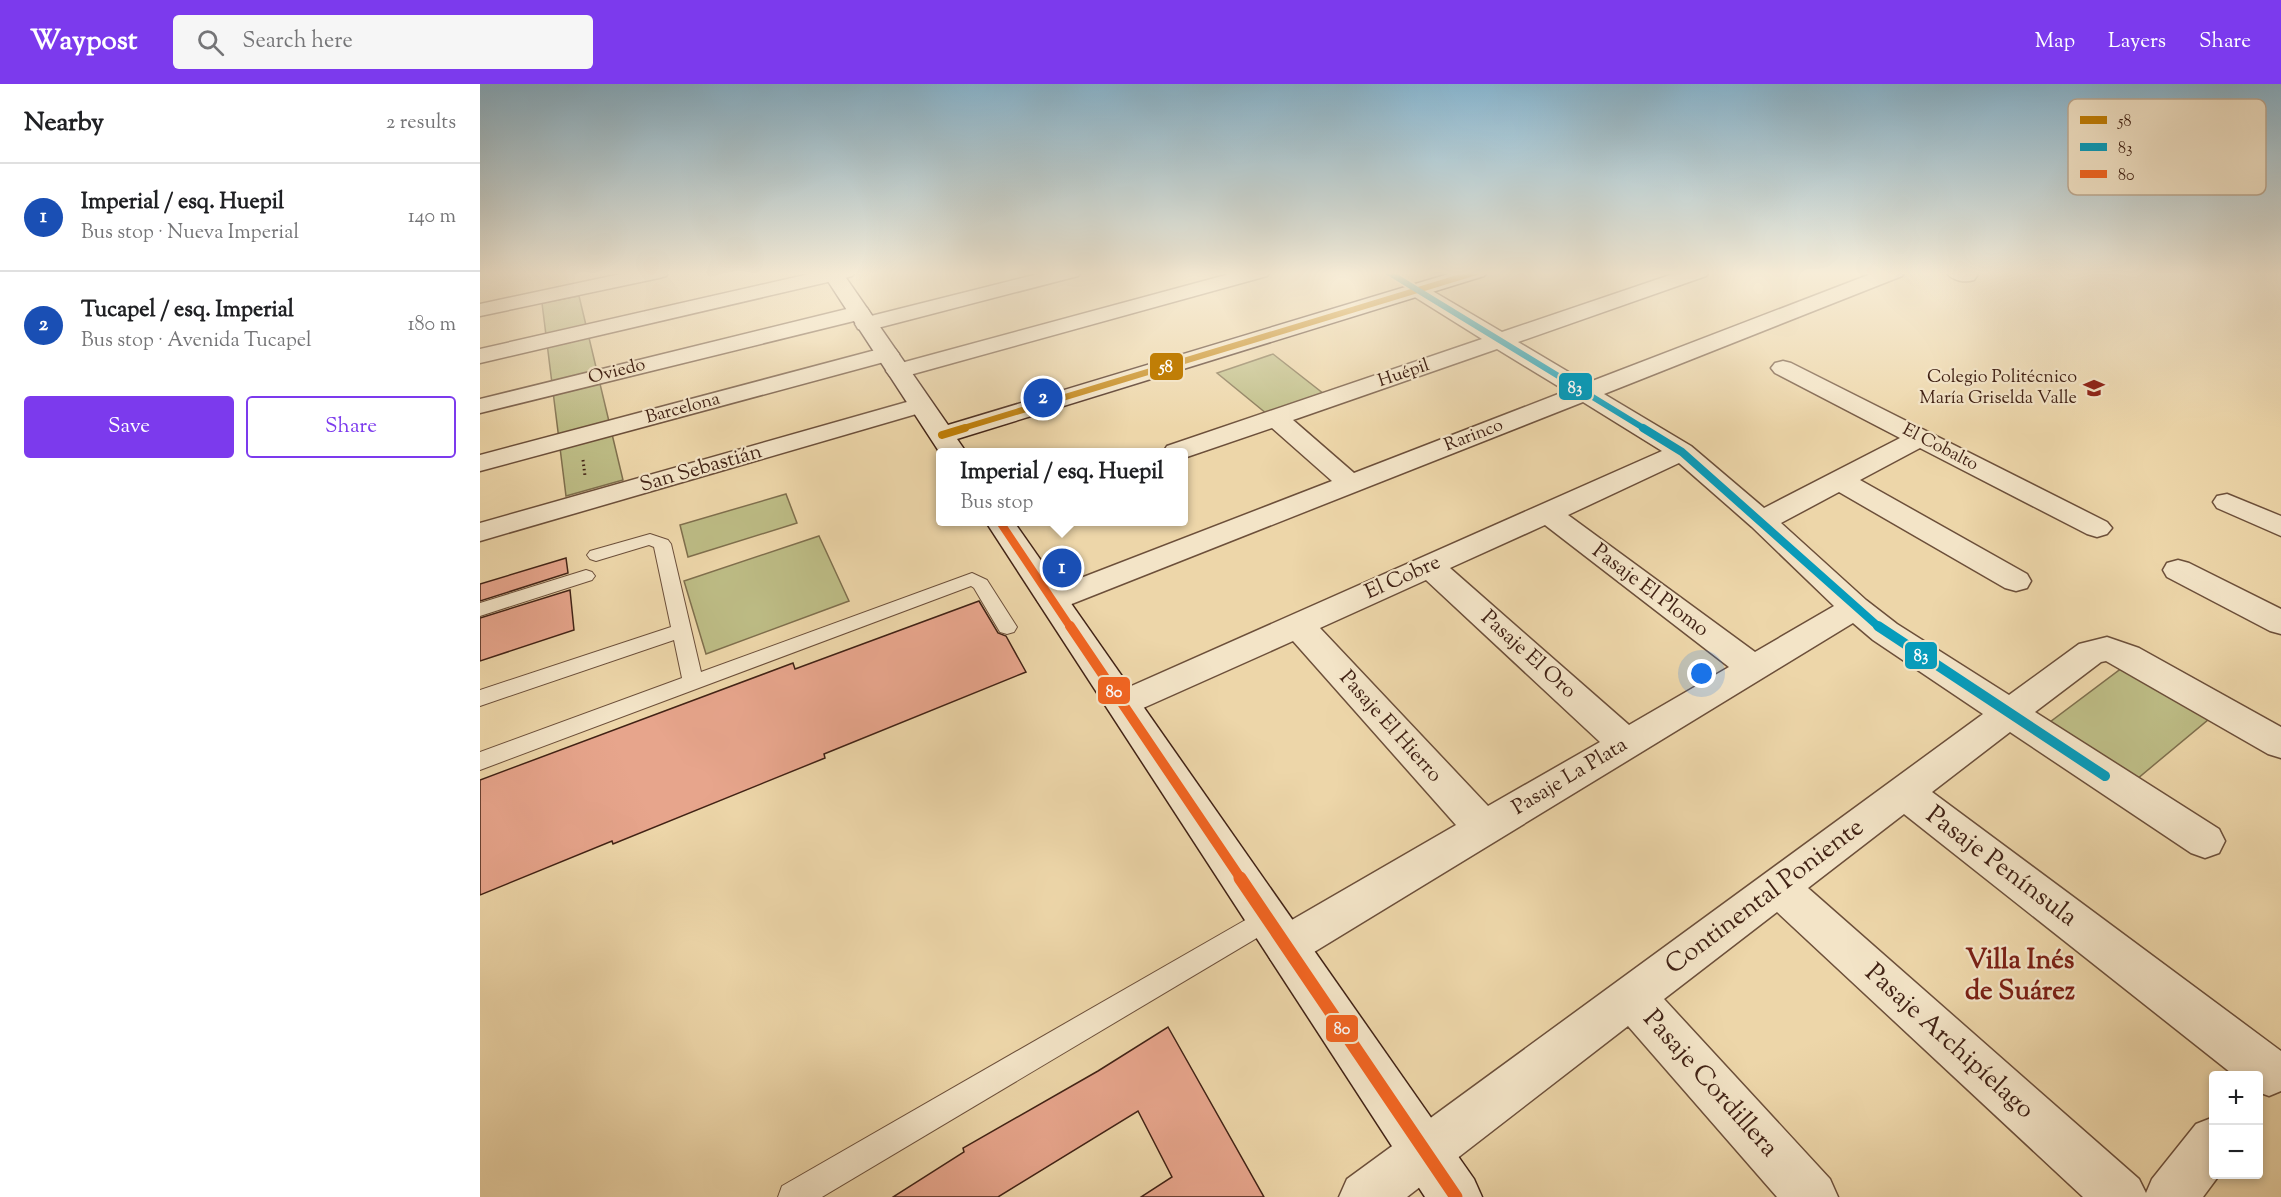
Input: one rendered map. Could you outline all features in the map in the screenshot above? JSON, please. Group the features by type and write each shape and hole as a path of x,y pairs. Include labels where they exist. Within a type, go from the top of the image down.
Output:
{"street":[{"path":"480,356 618,324"},
{"name":"Oviedo","path":"480,406 837,324"},
{"path":"867,324 948,444 1314,324"},
{"name":"Barcelona","path":"480,463 1051,324"},
{"path":"1475,324 1682,452 1762,520 1855,608 1886,632 2205,841"},
{"name":"Huépil","path":"1188,449 1549,324"},
{"name":"Rarinco","path":"1053,600 1762,324"},
{"name":"El Cobalto","path":"1783,368 2097,528"},
{"name":"San Sebastián","path":"480,532 921,405"},
{"path":"1276,418 1351,484"},
{"path":"1762,520 1920,438"},
{"name":"El Cobre","path":"1123,704 1682,452"},
{"path":"1839,480 2016,581"},
{"path":"2227,502 2281,527"},
{"name":"Pasaje El Plomo","path":"1547,513 1753,668"},
{"path":"1003,526 1456,1197"},
{"name":"Pasaje El Oro","path":"1430,566 1626,744"},
{"path":"2178,570 2281,622"},
{"name":"Pasaje La Plata","path":"1277,932 1483,828 1855,608"},
{"name":"Pasaje El Hierro","path":"1298,625 1483,828"},
{"name":"Continental Poniente","path":"1365,1197 2091,652 2107,649 2127,656 2275,732"},
{"name":"Pasaje Península","path":"1904,792 2270,1072"},
{"name":"Pasaje Archipíelago","path":"1778,887 2121,1197"},
{"name":"Pasaje Cordillera","path":"1632,997 1812,1197"},
{"path":"2170,1197 2209,1148"}],"lane":[{"path":"596,555 643,541 659,541 693,682"},
{"path":"480,610 586,576"},
{"path":"480,760 972,579 981,584 1007,627"},
{"path":"480,698 681,630"},
{"path":"793,1197 1277,932"}],"shaded area":[{"path":"545,324 586,324 623,480 566,496"},
{"path":"1273,354 1324,394 1267,414 1217,373"},
{"path":"786,494 797,523 688,557 680,525"},
{"path":"819,536 849,601 706,654 684,581"},
{"path":"2122,668 2209,719 2137,779 2050,722"}],"building":[{"path":"566,558 568,573 480,601 480,584"},
{"path":"570,590 574,630 480,661 480,618"},
{"path":"979,601 998,633 1006,636 1026,672 824,754 825,758 480,895 480,780 793,663 795,669"},
{"path":"1168,1027 1264,1197 1141,1197 1172,1177 1138,1111 998,1197 893,1197 964,1152 963,1148 1098,1071"}],"transit line":[{"name":"58","path":"942,435 1307,324"},
{"name":"83","path":"1473,324 1682,452 1762,521 1855,608 1885,632 2105,776"},
{"name":"80","path":"1003,526 1456,1197"}],"place":[{"name":"Colegio Politécnico María Griselda Valle","path":"2094,388"},
{"name":"Tucapel / esq. Imperial","path":"1043,398"},
{"name":"Imperial / esq. Huepil","path":"1062,568"}],"district":[{"name":"Villa Inés de Suárez","path":"2020,976"}]}
